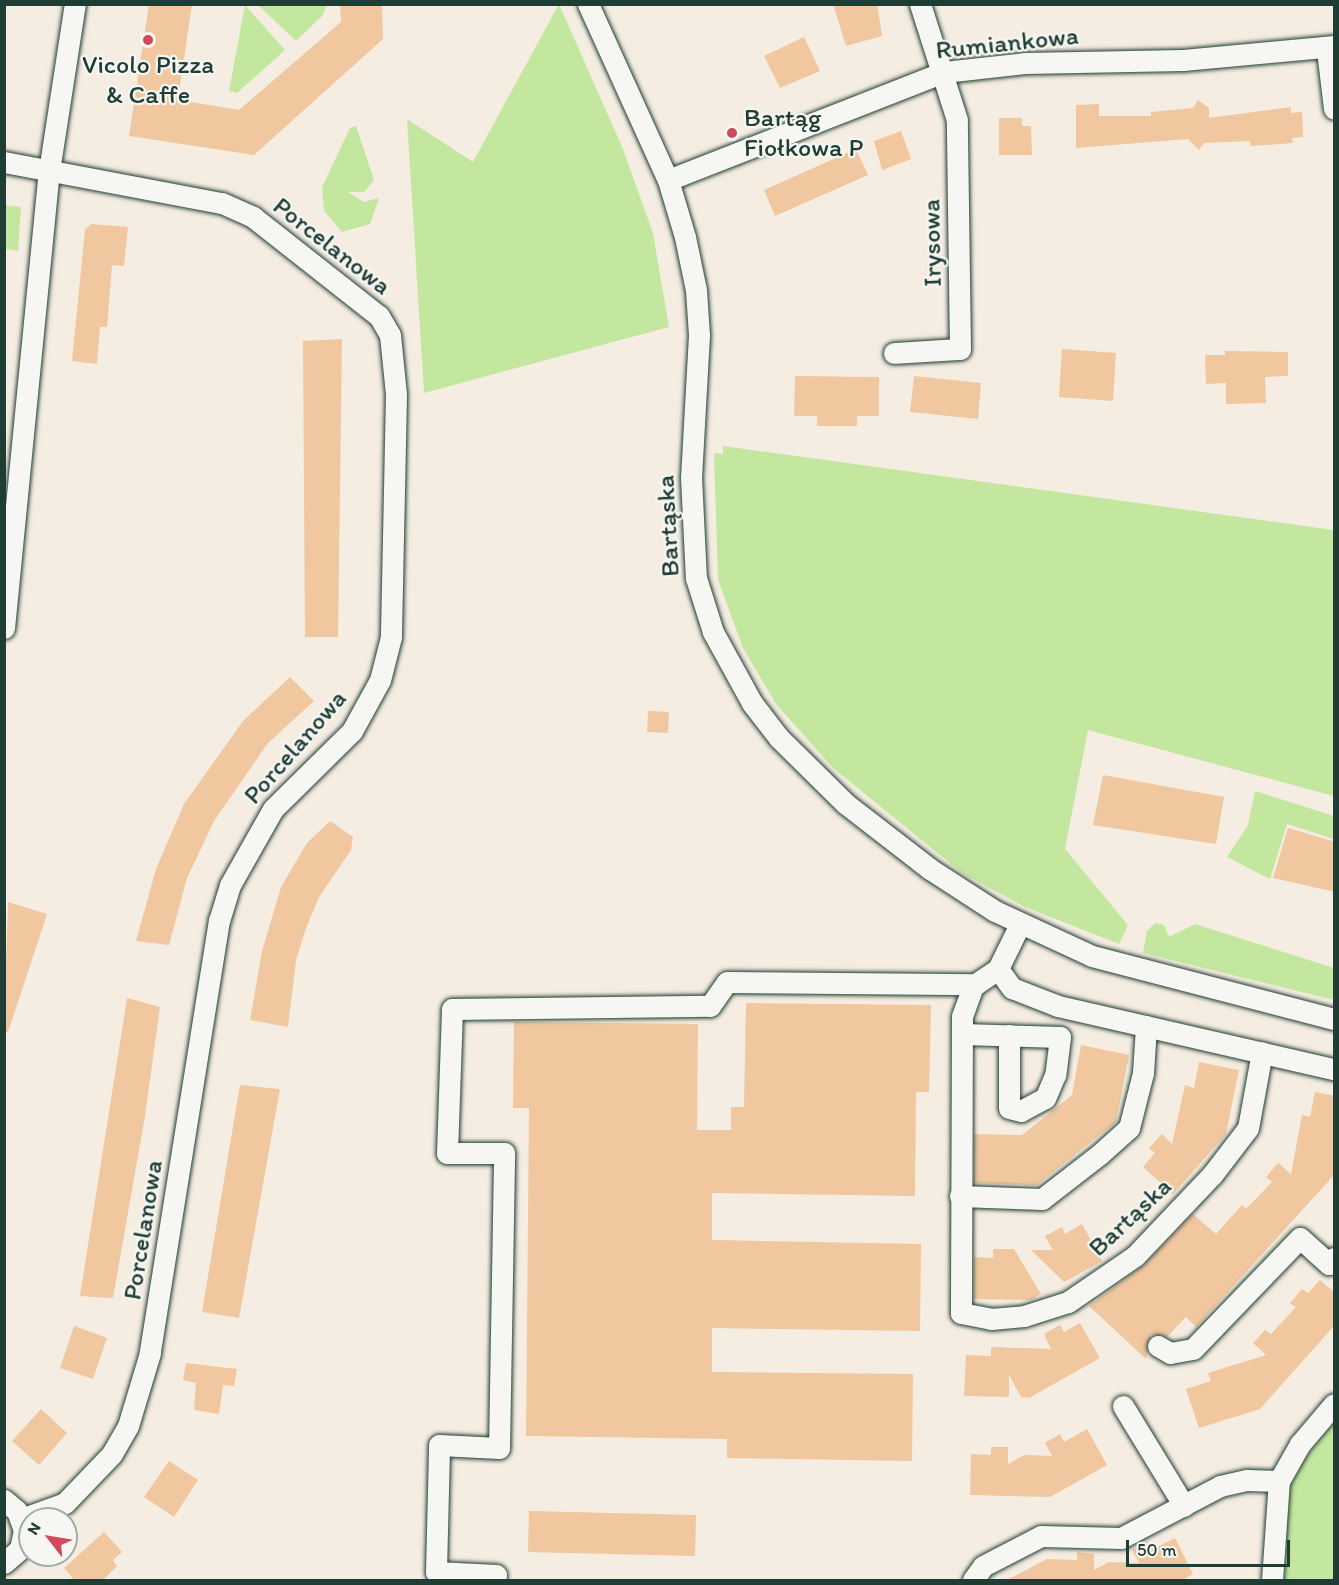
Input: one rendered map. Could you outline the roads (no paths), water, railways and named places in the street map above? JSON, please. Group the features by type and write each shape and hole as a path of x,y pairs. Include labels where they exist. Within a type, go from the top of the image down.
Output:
{"street":[{"path":"4,628 49,171 75,4"},
{"name":"Bartąska","path":"588,4 668,180 696,290 699,335 692,477 696,578 728,663 779,738 846,804 949,882 1020,924 1113,962 1335,1019"},
{"path":"920,4 944,72"},
{"path":"1331,48 1335,109"},
{"name":"Rumiankowa","path":"668,180 944,72 1025,63 1184,60 1331,48"},
{"name":"Irysowa","path":"894,353 960,349 957,120 944,72"},
{"name":"Porcelanowa","path":"4,162 237,209 366,302 390,335 395,360 396,470 392,637 380,680 352,731 273,809 239,864 219,920 141,1395 112,1454 84,1486 54,1507"},
{"path":"495,1581 496,1575 436,1572 439,1445 499,1448 504,1153 447,1154 452,1009 710,1006 727,982 976,984 998,969 1020,924"},
{"path":"998,969 1012,988 1058,1006 1335,1069"},
{"name":"Bartąska","path":"976,984 965,1002 963,1034 960,1196 961,1313 991,1319 1024,1316 1068,1302 1135,1256 1212,1175 1248,1128 1262,1052"},
{"path":"960,1196 1042,1199 1100,1154 1129,1128 1143,1073 1146,1026"},
{"path":"963,1034 1009,1035"},
{"path":"1158,1346 1170,1353 1193,1349 1300,1238 1333,1264"},
{"path":"1272,1581 1279,1481 1300,1444 1335,1404"},
{"path":"1123,1406 1184,1506"},
{"path":"973,1581 983,1566 1041,1536 1121,1538 1220,1486 1247,1480 1279,1481"},
{"path":"4,1500 18,1516"},
{"path":"4,1563 18,1551"}],"place":[{"name":"Vicolo Pizza & Caffe","path":"148,40"},
{"name":"Bartąg Fiołkowa P","path":"732,133"}]}
